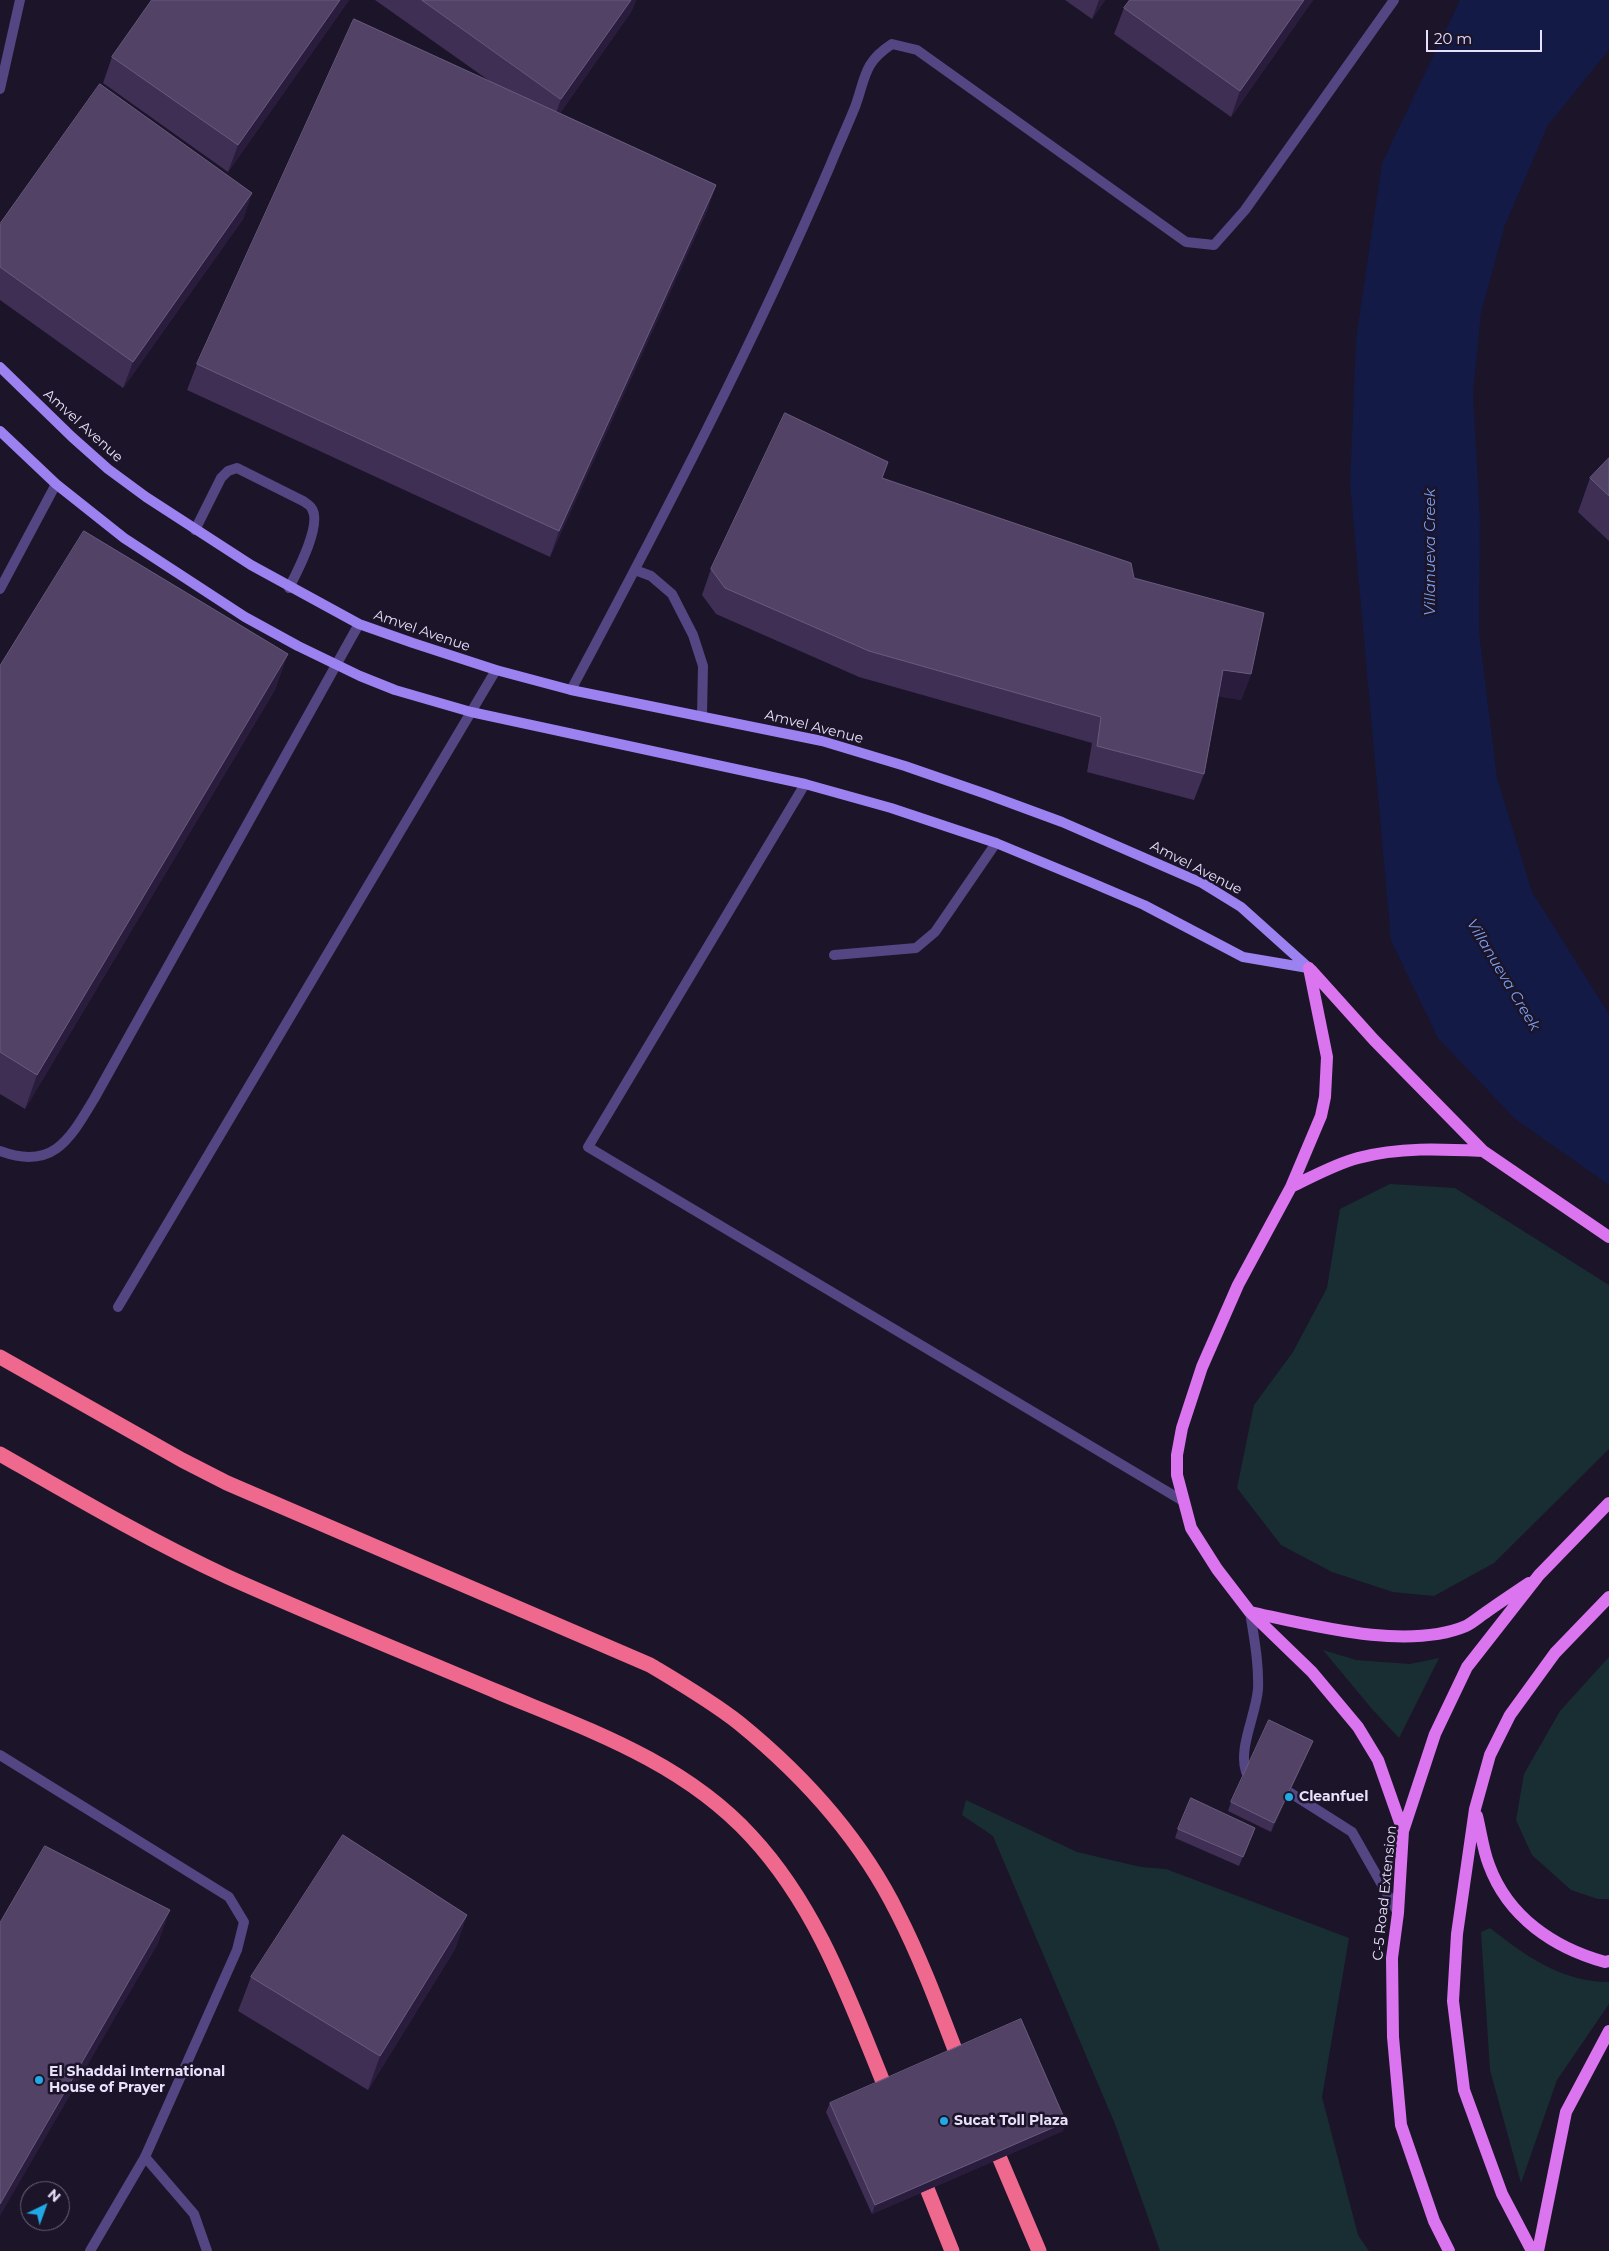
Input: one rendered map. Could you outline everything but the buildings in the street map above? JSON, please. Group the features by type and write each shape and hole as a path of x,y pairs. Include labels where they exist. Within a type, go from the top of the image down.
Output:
{"highway":[{"path":"0,1357 182,1460 227,1483 650,1666 738,1722 782,1761 818,1797 847,1832 875,1873 915,1949 970,2086"},
{"path":"0,1454 104,1514 228,1577 615,1740 653,1760 703,1793 751,1835 776,1864 798,1895 833,1961 895,2112"},
{"path":"985,2123 1040,2251"},
{"path":"913,2155 952,2251"}],"main road":[{"name":"Amvel Avenue","path":"0,367 72,437 108,469 146,497 195,530 289,588 359,624 496,670 571,690 702,715 822,741 905,766 1062,822 1170,868 1226,898 1241,907 1310,968"},
{"path":"0,432 56,484 124,538 197,587 245,617 336,665 395,690 470,712 805,784 891,808 996,843 1144,905 1243,957 1310,968 1374,1040 1483,1151 1609,1238"},
{"path":"1310,968 1327,1057 1326,1088 1321,1116 1291,1187 1238,1286 1190,1398 1177,1455 1177,1475 1191,1528 1217,1569 1250,1612 1312,1672 1358,1727 1378,1760 1403,1831"},
{"path":"1291,1187 1356,1159 1376,1155 1429,1149 1483,1151"},
{"name":"C-5 Road Extension","path":"1449,2251 1434,2221 1401,2126 1393,2036 1392,1958 1398,1913 1403,1831 1435,1734 1467,1667 1539,1575 1609,1503"},
{"path":"1250,1612 1333,1630 1367,1634 1402,1636 1438,1633 1466,1626 1539,1575"},
{"path":"1532,2251 1502,2194 1464,2090 1454,1991 1456,1934 1475,1809 1490,1755 1510,1715 1555,1653 1609,1598"},
{"path":"1475,1809 1488,1864 1498,1884 1514,1907 1532,1926 1554,1943 1578,1955 1609,1962"},
{"path":"1538,2251 1566,2112 1609,2031"}],"street":[{"path":"0,89 20,0"},
{"path":"571,690 635,570 777,285 856,105 865,72 878,54 892,44 917,50 1186,242 1214,245 1245,210 1394,0"},
{"path":"195,530 221,478 228,471 237,468 303,501 312,508 315,519 303,562 289,588"},
{"path":"0,589 56,484"},
{"path":"635,570 650,576 672,594 693,635 703,666 702,715"},
{"path":"0,1151 17,1157 34,1158 47,1155 61,1146 73,1133 94,1099 359,624"},
{"path":"118,1307 496,670"},
{"path":"805,784 588,1147 1183,1501"},
{"path":"834,955 916,948 935,932 996,843"},
{"path":"1246,1772 1244,1750 1258,1690 1250,1612"},
{"path":"0,1755 229,1897 244,1922 237,1950 145,2157 90,2251"},
{"path":"1289,1792 1352,1832 1398,1913"},
{"path":"145,2157 194,2214 208,2251"}],"green space":[{"path":"1390,1184 1455,1188 1609,1285 1609,1449 1494,1563 1434,1596 1393,1592 1332,1572 1281,1545 1237,1488 1254,1405 1293,1352 1327,1288 1340,1209"},
{"path":"1323,1650 1356,1660 1410,1664 1439,1658 1399,1738 1372,1709"},
{"path":"1609,1657 1609,1899 1598,1899 1571,1890 1532,1855 1516,1820 1524,1774 1560,1711"},
{"path":"966,1800 1077,1852 1141,1867 1166,1869 1349,1938 1322,2097 1358,2235 1369,2251 1160,2251 1115,2124 993,1836 962,1815"},
{"path":"1490,1928 1531,1957 1560,1972 1575,1978 1609,1982 1609,2004 1557,2080 1521,2183 1490,2070 1481,1932"}],"water":[{"name":"Villanueva Creek","path":"1460,0 1609,0 1609,50 1548,125 1505,225 1481,313 1473,394 1480,520 1479,631 1497,778 1532,892 1609,1014 1609,1185 1515,1119 1438,1038 1391,941 1350,483 1356,339 1382,163"}],"place":[{"name":"Cleanfuel","path":"1289,1797"},
{"name":"El Shaddai International House of Prayer","path":"39,2080"},
{"name":"Sucat Toll Plaza","path":"944,2121"}]}
